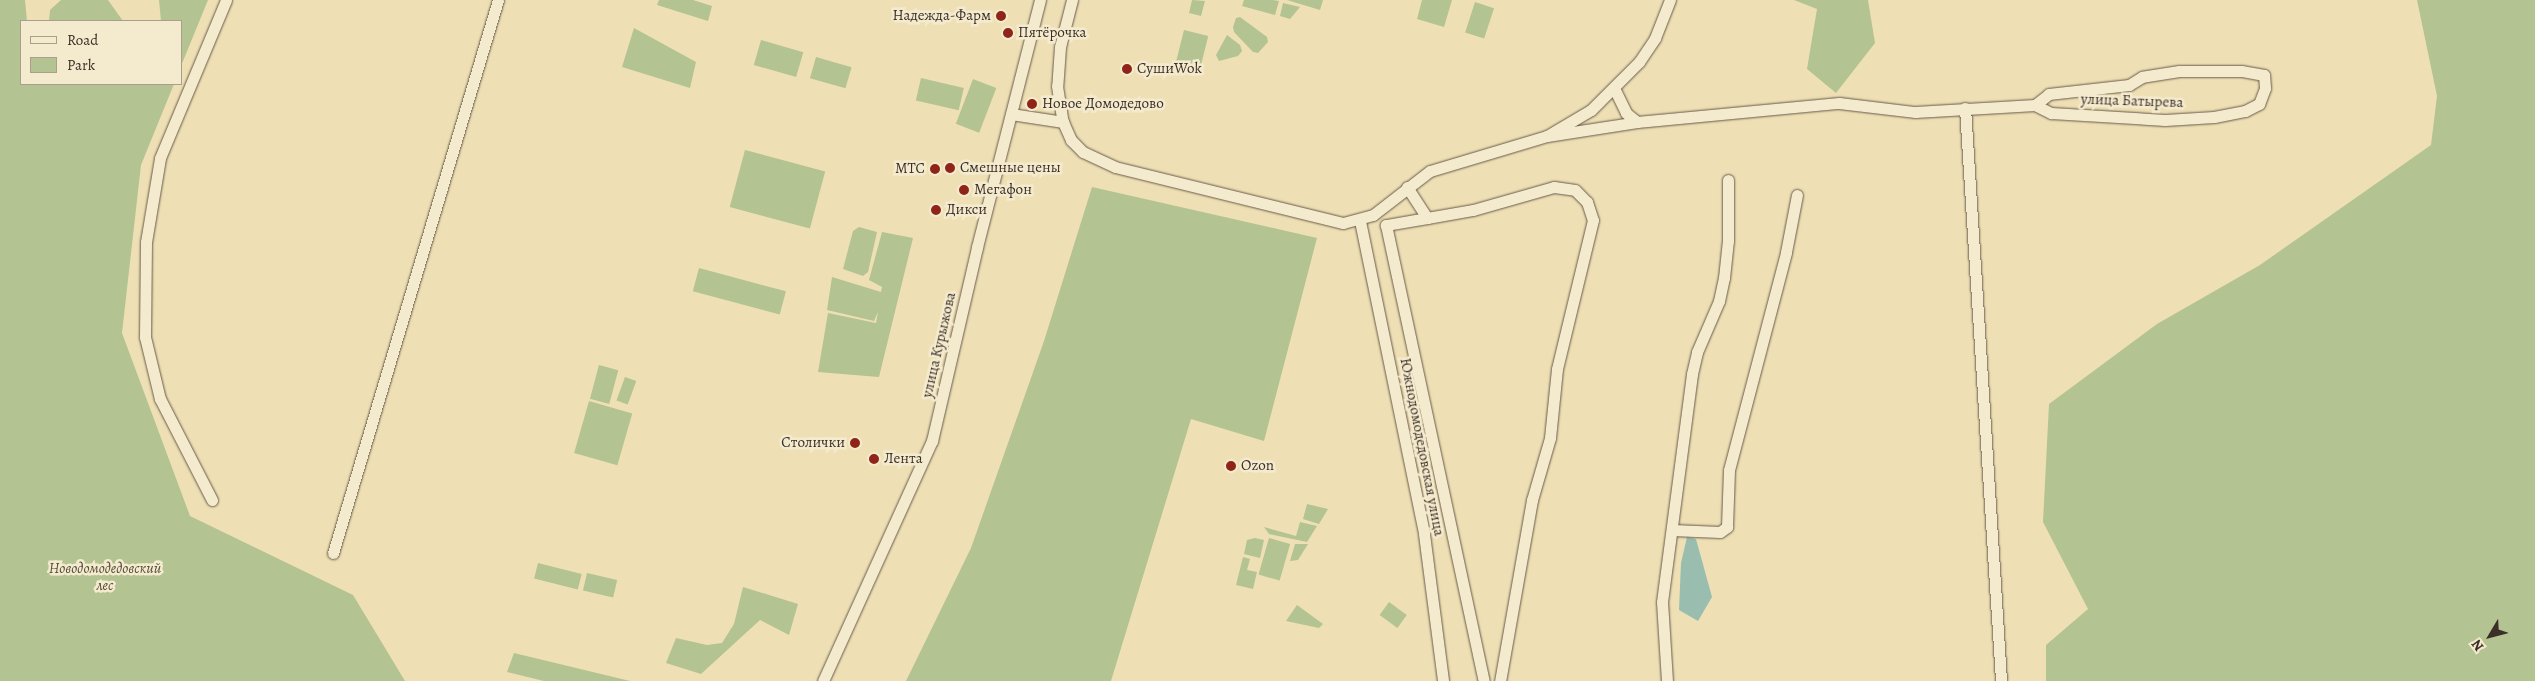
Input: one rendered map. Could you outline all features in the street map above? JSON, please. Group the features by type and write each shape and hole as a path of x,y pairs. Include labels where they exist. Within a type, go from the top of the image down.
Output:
{"street":[{"path":"212,500 160,399 145,337 146,242 160,158 226,0"},
{"path":"333,553 498,0"},
{"name":"улица Курыжова","path":"823,681 902,515 932,442 1040,0"},
{"path":"1072,0 1057,66 1056,86 1063,122 1071,140 1083,152 1114,167 1344,224 1373,216 1407,187 1447,163 1546,136 1591,110 1615,90 1655,38 1670,0"},
{"name":"улица Батырева","path":"1546,136 1637,122 1840,103 1915,112 2035,105 2051,113 2165,120 2214,117 2245,111 2259,104 2265,88 2264,75 2242,71 2179,70 2142,77 2129,85 2049,94 2035,105"},
{"path":"1615,90 1626,114 1637,122"},
{"path":"1966,108 2001,681"},
{"path":"1011,114 1063,122"},
{"path":"1667,681 1662,602 1692,374 1697,352 1719,300 1724,278 1728,241 1728,180"},
{"path":"1407,187 1426,218"},
{"path":"1484,681 1386,225 1473,210 1554,187 1575,190 1587,202 1593,220 1557,368 1550,438 1532,500 1500,681"},
{"path":"1672,530 1720,532 1727,527 1729,470 1786,252 1797,195"},
{"name":"Южнодомодедовская улица","path":"1360,221 1424,534 1444,681"}],"green space":[{"name":"Новодомодедовский лес","path":"0,0 25,0 27,20 20,20 20,85 174,85 141,165 122,333 190,516 353,595 405,681 0,681"},
{"path":"61,0 108,0 122,20 49,20 50,10"},
{"path":"159,0 208,0 182,64 182,20 161,20"},
{"path":"659,0 693,0 712,6 708,21 657,5"},
{"path":"1192,0 1205,1 1201,16 1189,13"},
{"path":"1244,0 1279,1 1275,15 1242,6"},
{"path":"1287,0 1323,0 1320,10"},
{"path":"1422,0 1452,0 1444,27 1417,19"},
{"path":"1794,0 1868,0 1875,43 1836,93 1807,69 1817,9"},
{"path":"2417,0 2535,0 2535,681 2046,681 2046,645 2088,609 2043,522 2049,404 2157,324 2260,265 2431,145 2437,96"},
{"path":"1475,2 1494,8 1484,39 1465,32"},
{"path":"1283,3 1300,7 1290,19 1280,16"},
{"path":"1240,17 1267,37 1268,42 1258,53 1253,52 1234,32 1233,27 1236,18"},
{"path":"634,28 696,62 690,88 622,67"},
{"path":"1184,30 1208,36 1201,67 1176,61"},
{"path":"1227,35 1240,45 1242,51 1238,56 1219,61 1216,55"},
{"path":"761,40 803,52 796,77 754,65"},
{"path":"816,57 852,67 846,88 810,78"},
{"path":"921,78 964,88 959,110 916,100"},
{"path":"973,79 996,88 979,133 956,124"},
{"path":"745,150 825,171 810,228 730,207"},
{"path":"1092,187 1317,238 1264,441 1191,419 1111,681 906,681 971,548 1044,341"},
{"path":"859,227 877,232 868,272 863,276 843,269 853,231"},
{"path":"882,232 913,238 879,377 818,372 828,313 876,323 878,312 874,321 827,310 832,277 881,292 882,287 869,280"},
{"path":"699,268 786,291 780,314 693,291"},
{"path":"599,365 618,370 609,404 590,399"},
{"path":"625,377 636,381 628,405 616,400"},
{"path":"589,401 632,413 617,465 574,453"},
{"path":"1307,504 1328,509 1319,524 1303,519"},
{"path":"1300,522 1317,526 1307,542 1269,534 1264,527 1296,536"},
{"path":"1255,538 1264,540 1260,558 1244,554 1247,540"},
{"path":"1269,538 1290,544 1280,581 1259,575"},
{"path":"1295,544 1308,544 1298,560 1290,561"},
{"path":"1243,557 1250,559 1247,570 1257,572 1253,589 1236,585"},
{"path":"538,563 582,574 578,589 534,579"},
{"path":"587,573 617,580 613,598 583,591"},
{"path":"743,587 798,604 789,635 760,620 701,674 666,663 676,638 707,645 722,643 734,624"},
{"path":"1389,602 1407,615 1397,628 1380,615"},
{"path":"1297,605 1323,624 1319,628 1286,621"},
{"path":"514,653 630,681 544,681 507,672"}],"shaded area":[{"path":"1687,537 1696,539 1712,597 1698,621 1679,610 1681,563"}],"place":[{"name":"Надежда-Фарм","path":"1001,16"},
{"name":"Пятёрочка","path":"1008,33"},
{"name":"СушиWok","path":"1127,69"},
{"name":"Новое Домодедово","path":"1032,104"},
{"name":"Смешные цены","path":"950,168"},
{"name":"МТС","path":"935,169"},
{"name":"Мегафон","path":"964,190"},
{"name":"Дикси","path":"936,210"},
{"name":"Столички","path":"855,443"},
{"name":"Лента","path":"874,459"},
{"name":"Ozon","path":"1231,466"}]}
